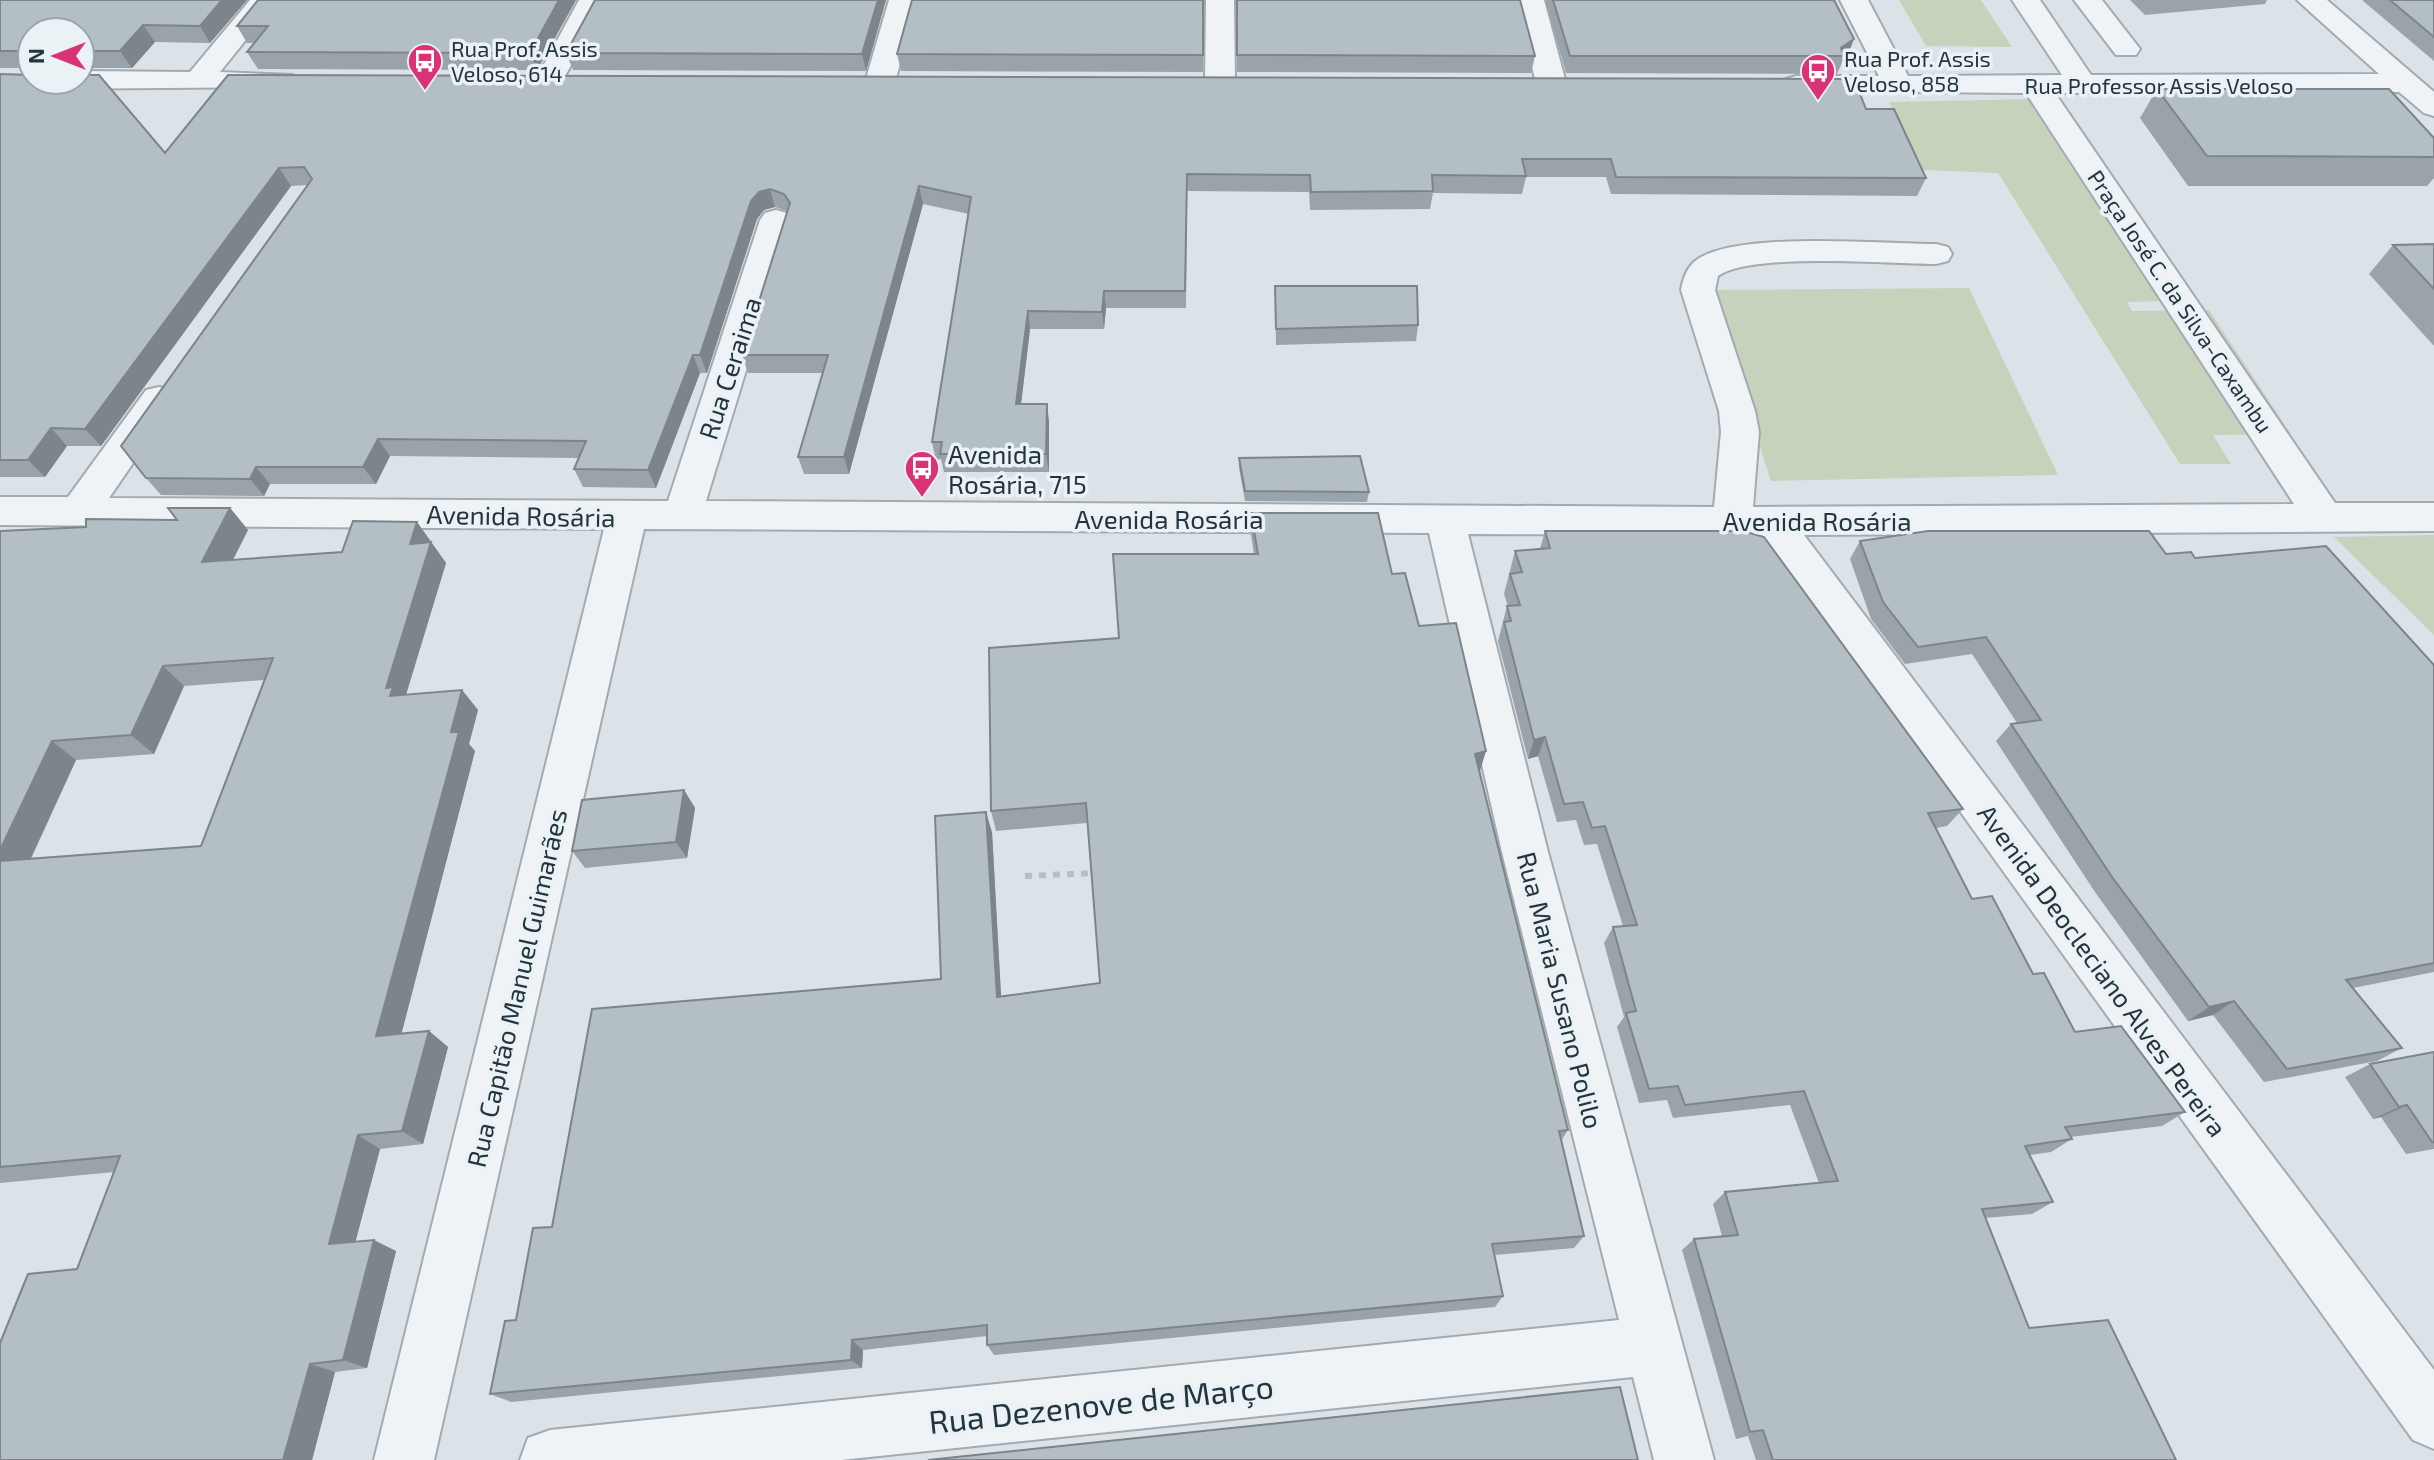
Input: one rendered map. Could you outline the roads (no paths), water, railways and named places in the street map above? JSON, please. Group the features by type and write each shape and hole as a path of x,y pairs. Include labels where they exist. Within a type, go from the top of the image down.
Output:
{"street":[{"path":"198,81 264,0"},
{"path":"580,81 534,81 593,0"},
{"path":"880,82 903,0"},
{"path":"1220,0 1220,83"},
{"path":"1530,0 1551,83"},
{"path":"1854,0 1898,85"},
{"path":"2026,0 2083,85"},
{"path":"2088,0 2126,49"},
{"path":"2311,0 2434,107"},
{"path":"96,80 308,81"},
{"path":"848,82 911,82"},
{"path":"1189,83 1251,83"},
{"path":"1519,83 1582,83"},
{"name":"Rua Professor Assis Veloso","path":"1768,85 2405,83"},
{"name":"Praça José C. da Silva-Caxambu","path":"2035,85 2312,529"},
{"name":"Rua Ceraima","path":"682,516 776,220"},
{"path":"1752,521 1737,411 1698,290 1700,276 1711,265 1753,255 1936,254"},
{"path":"79,511 178,372"},
{"name":"Avenida Rosária","path":"0,511 1752,521 2312,529 2434,517"},
{"name":"Rua Capitão Manuel Guimarães","path":"404,1460 627,516"},
{"name":"Rua Maria Susano Polilo","path":"1445,519 1525,852 1684,1460"},
{"name":"Avenida Deocleciano Alves Pereira","path":"1752,521 2434,1419"},
{"name":"Rua Dezenove de Março","path":"550,1460 1653,1346"}],"place":[{"name":"Rua Prof. Assis Veloso, 614","path":"425,92"},
{"name":"Rua Prof. Assis Veloso, 858","path":"1818,102"},
{"name":"Avenida Rosária, 715","path":"922,499"}]}
